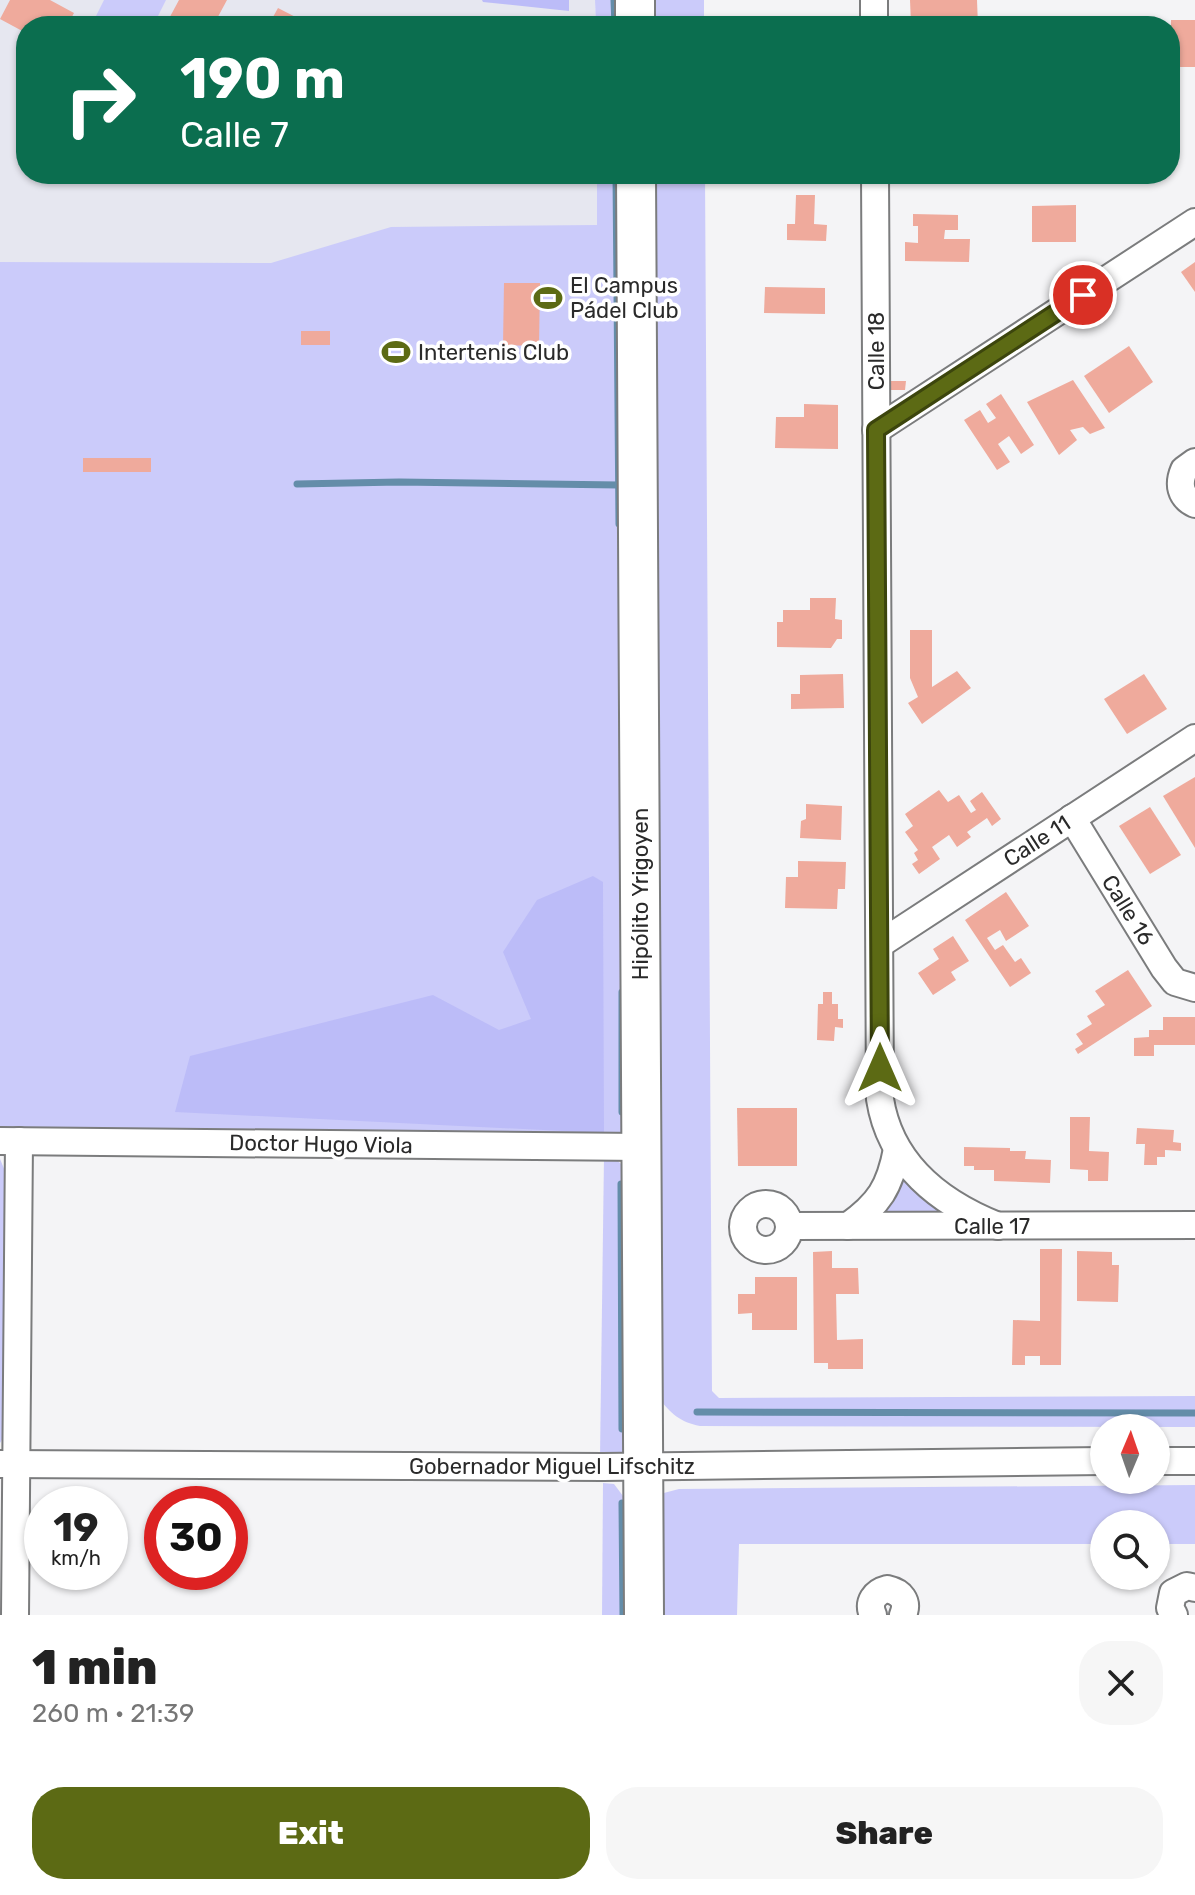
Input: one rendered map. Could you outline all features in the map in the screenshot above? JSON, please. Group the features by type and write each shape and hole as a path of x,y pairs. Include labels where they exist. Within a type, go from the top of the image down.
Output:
{"main road":[{"name":"Hipólito Yrigoyen","path":"636,184 644,1615"}],"street":[{"name":"Calle 18","path":"875,184 880,1099 884,1122 897,1149 916,1175 940,1196 968,1214 998,1226"},
{"path":"876,430 1195,222"},
{"path":"1195,462 1184,470 1180,487 1183,495 1195,504"},
{"name":"Calle 11","path":"880,944 1195,738"},
{"name":"Calle 16","path":"1072,818 1164,968 1175,982 1195,988"},
{"name":"Doctor Hugo Viola","path":"9,1141 642,1147"},
{"path":"9,1141 8,1464 15,1615"},
{"path":"848,1226 867,1212 883,1194 897,1149"},
{"name":"Calle 17","path":"789,1226 1195,1225"},
{"name":"Gobernador Miguel Lifschitz","path":"8,1464 643,1466 1090,1461"},
{"path":"1170,1461 1195,1461"},
{"path":"1174,1615 1170,1608 1173,1593 1187,1586 1195,1588"},
{"path":"873,1615 871,1603 874,1596 887,1589 901,1595 905,1602 903,1615"}],"shaded area":[{"path":"0,0 595,0 596,16 16,16 16,184 597,184 601,478 0,474"},
{"path":"104,0 166,0 158,16 96,16"},
{"path":"569,0 569,11 483,2"},
{"path":"595,0 625,0 625,16 596,16"},
{"path":"645,0 704,0 704,16 645,16"},
{"path":"597,184 626,184 625,1133 0,1128 0,262 271,263 391,227 597,225"},
{"path":"646,184 705,184 712,1391 719,1398 1195,1396 1195,1427 1170,1427 1170,1414 1090,1414 1090,1427 700,1426 687,1422 668,1409 659,1398"},
{"path":"593,876 603,882 604,1133 175,1112 190,1056 433,995 499,1030 531,1019 503,952 537,900"},
{"path":"604,1156 615,1158 623,1166 628,1447 620,1455 600,1457"},
{"path":"0,1159 5,1171 5,1425 0,1443"},
{"path":"907,1178 944,1211 942,1215 888,1215 886,1212 900,1188 900,1181"},
{"path":"603,1483 614,1484 629,1504 630,1615 602,1615"},
{"path":"1170,1485 1195,1485 1195,1544 1170,1544 1170,1510 1090,1510 1090,1544 739,1544 737,1615 654,1615 660,1494 679,1489 1090,1486 1090,1494 1170,1494"}],"building":[{"path":"10,0 50,0 74,13 72,16 16,16 16,28 0,19"},
{"path":"179,0 227,0 218,16 170,16"},
{"path":"910,0 977,0 978,16 911,16"},
{"path":"278,8 294,16 274,16"},
{"path":"1180,20 1195,20 1195,67 1180,67"},
{"path":"796,195 815,195 814,224 827,225 826,241 787,240 787,224 795,224"},
{"path":"1076,205 1076,242 1032,242 1032,206"},
{"path":"913,214 958,215 958,230 945,230 944,239 970,239 969,262 905,261 905,242 918,243 918,226 913,226"},
{"path":"1195,262 1195,292 1181,272"},
{"path":"504,283 540,283 539,346 503,345"},
{"path":"765,287 825,288 825,314 764,313"},
{"path":"301,331 330,331 330,345 301,345"},
{"path":"1129,346 1153,382 1109,413 1084,376"},
{"path":"1073,380 1105,428 1090,434 1083,427 1070,430 1077,440 1059,455 1027,402"},
{"path":"891,381 906,381 905,390 891,390"},
{"path":"1001,394 1034,445 1021,454 1009,436 998,444 1010,462 997,470 964,420 980,410 988,423 996,418 986,404"},
{"path":"804,404 838,405 838,449 775,448 776,417 804,417"},
{"path":"83,458 151,458 151,472 83,472"},
{"path":"810,598 836,598 835,619 842,620 842,639 837,639 831,648 777,647 777,622 783,622 783,610 810,610"},
{"path":"910,630 932,630 932,687 957,671 971,688 922,724 908,703 918,697 910,678"},
{"path":"843,674 844,708 791,709 791,694 800,694 800,675"},
{"path":"1144,674 1167,709 1127,734 1104,699"},
{"path":"1195,777 1195,848 1163,796"},
{"path":"939,790 948,802 959,795 971,813 976,810 970,801 982,792 1001,819 992,826 987,818 967,832 971,837 957,847 949,835 932,847 940,859 919,874 912,864 918,860 914,853 918,850 905,832 913,826 905,814"},
{"path":"806,804 842,806 841,840 800,838 801,821 806,819"},
{"path":"1150,807 1181,855 1150,874 1119,826"},
{"path":"798,861 846,862 845,889 838,889 837,909 785,908 786,877 798,877"},
{"path":"1006,892 1029,926 1006,941 1000,930 987,938 995,950 1003,945 1015,962 1021,958 1031,973 1010,987 965,920"},
{"path":"953,936 969,961 951,972 956,980 933,995 918,973 939,959 933,949"},
{"path":"1128,970 1152,1006 1078,1054 1075,1049 1083,1044 1076,1034 1092,1024 1087,1016 1105,1005 1095,991"},
{"path":"823,992 832,992 832,1004 838,1004 838,1019 843,1019 843,1028 835,1027 834,1041 817,1040 818,1004 823,1004"},
{"path":"1163,1017 1195,1017 1195,1045 1154,1045 1154,1056 1134,1056 1134,1038 1149,1037 1149,1030 1163,1030"},
{"path":"737,1108 797,1108 797,1166 738,1166"},
{"path":"1070,1117 1090,1117 1089,1151 1109,1152 1108,1181 1088,1181 1088,1170 1070,1169"},
{"path":"1137,1128 1174,1130 1173,1142 1181,1143 1181,1151 1165,1150 1165,1157 1157,1157 1157,1165 1144,1165 1145,1144 1136,1144"},
{"path":"964,1147 1010,1148 1010,1151 1026,1151 1025,1159 1051,1160 1050,1183 994,1181 994,1170 974,1170 974,1166 964,1166"},
{"path":"1040,1249 1062,1249 1061,1365 1040,1365 1040,1356 1025,1356 1025,1365 1012,1365 1013,1320 1040,1321"},
{"path":"832,1251 832,1268 858,1268 859,1294 836,1294 837,1340 863,1339 863,1369 828,1369 828,1363 814,1363 813,1252"},
{"path":"1077,1251 1112,1252 1112,1265 1119,1265 1118,1302 1077,1301"},
{"path":"755,1277 797,1277 797,1330 752,1330 752,1313 738,1314 738,1294 755,1294"}],"waterway":[{"path":"614,0 615,16"},
{"path":"616,184 619,524"},
{"path":"297,484 619,485"},
{"path":"622,992 622,1112"},
{"path":"621,1184 622,1429"},
{"path":"697,1412 1195,1413"},
{"path":"622,1503 623,1615"}],"place":[{"name":"El Campus Pádel Club","path":"548,298"},
{"name":"Intertenis Club","path":"396,352"}],"route":[{"path":"880,1068 876,430 1083,295"}]}
